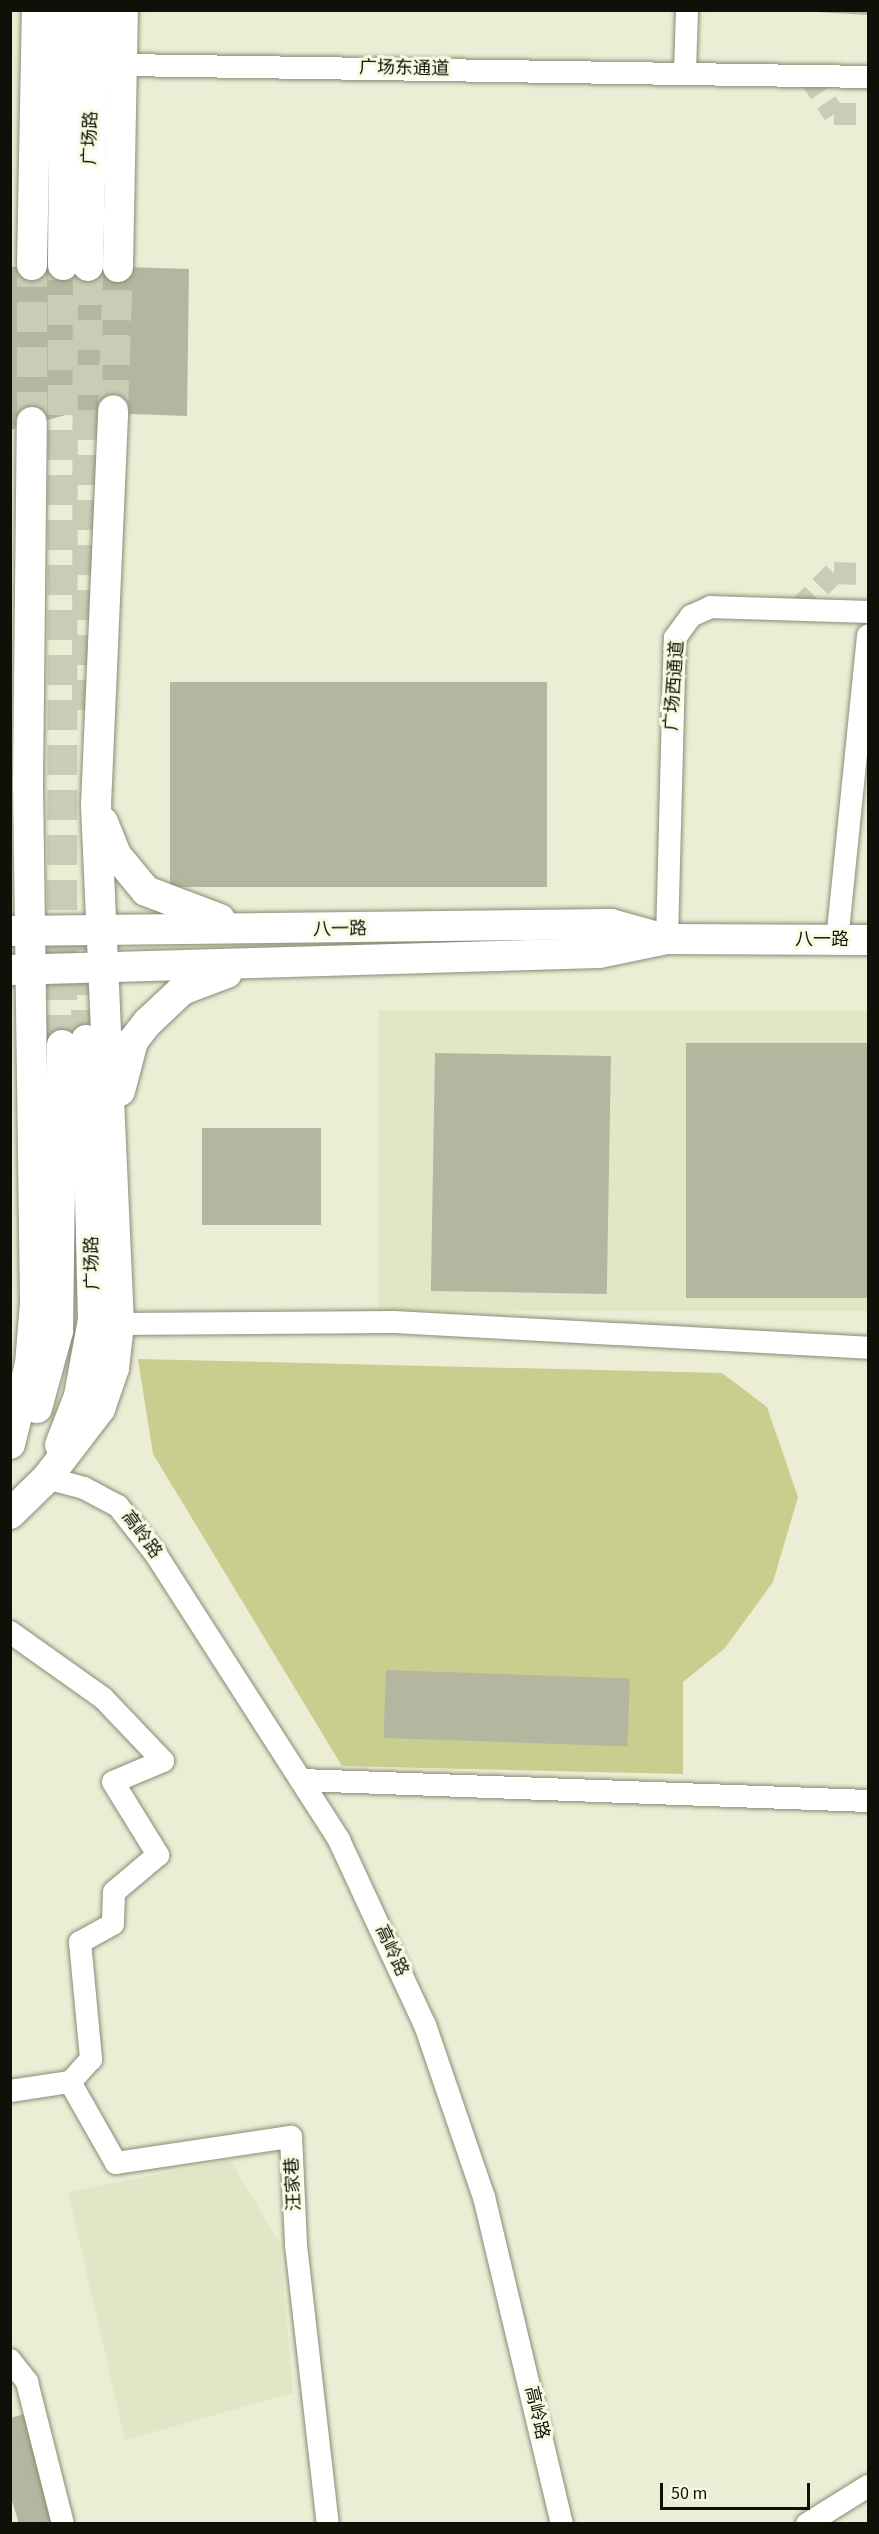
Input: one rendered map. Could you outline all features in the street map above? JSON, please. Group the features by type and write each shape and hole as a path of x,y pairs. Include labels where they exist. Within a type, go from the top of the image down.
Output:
{"main road":[{"path":"32,265 37,10"},
{"name":"广场路","path":"65,10 75,266 94,10"},
{"path":"118,267 123,10"},
{"path":"10,1514 47,1478 100,1409 114,1368 119,1324 104,929 96,805 113,410"},
{"path":"10,1444 30,1364 35,1303 32,1075 20,969 28,785 32,422"},
{"path":"10,828 28,785"},
{"path":"96,805 117,856 146,891 187,911 267,931"},
{"name":"八一路","path":"20,931 104,929 267,931 611,924 667,939"},
{"name":"八一路","path":"20,969 104,965 244,967 599,953 667,939 868,940"},
{"path":"112,1130 126,1060 147,1023 182,990 244,967"},
{"path":"10,1028 32,1075"},
{"name":"广场路","path":"10,1457 28,1434 58,1331 74,1042 93,1320 79,1396 47,1478"}],"street":[{"path":"685,71 687,10"},
{"name":"广场东通道","path":"123,65 685,71 868,77"},
{"name":"广场西通道","path":"667,939 675,638 691,616 711,607 868,612"},
{"path":"837,941 868,636"},
{"path":"119,1324 394,1322 868,1348"},
{"name":"高岭路","path":"47,1478 84,1488 118,1506 155,1553 339,1840 425,2025 484,2197 562,2523"},
{"path":"10,1632 103,1698 163,1761 113,1782 158,1855 114,1892 113,1924 80,1942 91,2059 70,2082 10,2091"},
{"path":"301,1780 868,1801"},
{"name":"汪家巷","path":"70,2082 116,2163 291,2137 296,2245 328,2523"},
{"path":"10,2360 27,2382 63,2523"},
{"path":"807,2523 868,2486"}],"shaded area":[{"path":"379,1010 868,1010 868,1311 379,1311"},
{"path":"230,2160 280,2244 293,2393 125,2440 68,2192"}],"green space":[{"path":"138,1359 722,1373 767,1407 798,1497 773,1582 725,1648 683,1682 683,1774 342,1766 153,1454"}],"building":[{"path":"815,10 868,10 868,15 815,12"},
{"path":"63,265 189,269 187,416 77,412 10,430 10,267"},
{"path":"170,682 547,682 547,887 170,887"},
{"path":"686,1043 868,1043 868,1298 686,1298"},
{"path":"435,1053 611,1056 607,1294 431,1291"},
{"path":"202,1128 321,1128 321,1225 202,1225"},
{"path":"386,1670 630,1679 627,1746 384,1738"},
{"path":"39,2410 71,2524 19,2524 10,2494 10,2418"}],"tunnel":[{"path":"808,75 834,114 868,114"},
{"path":"32,265 32,422"},
{"path":"62,1045 63,265"},
{"path":"87,710 88,266"},
{"path":"113,410 118,267"},
{"path":"797,610 834,573 868,574"},
{"path":"86,1040 87,905"}]}
